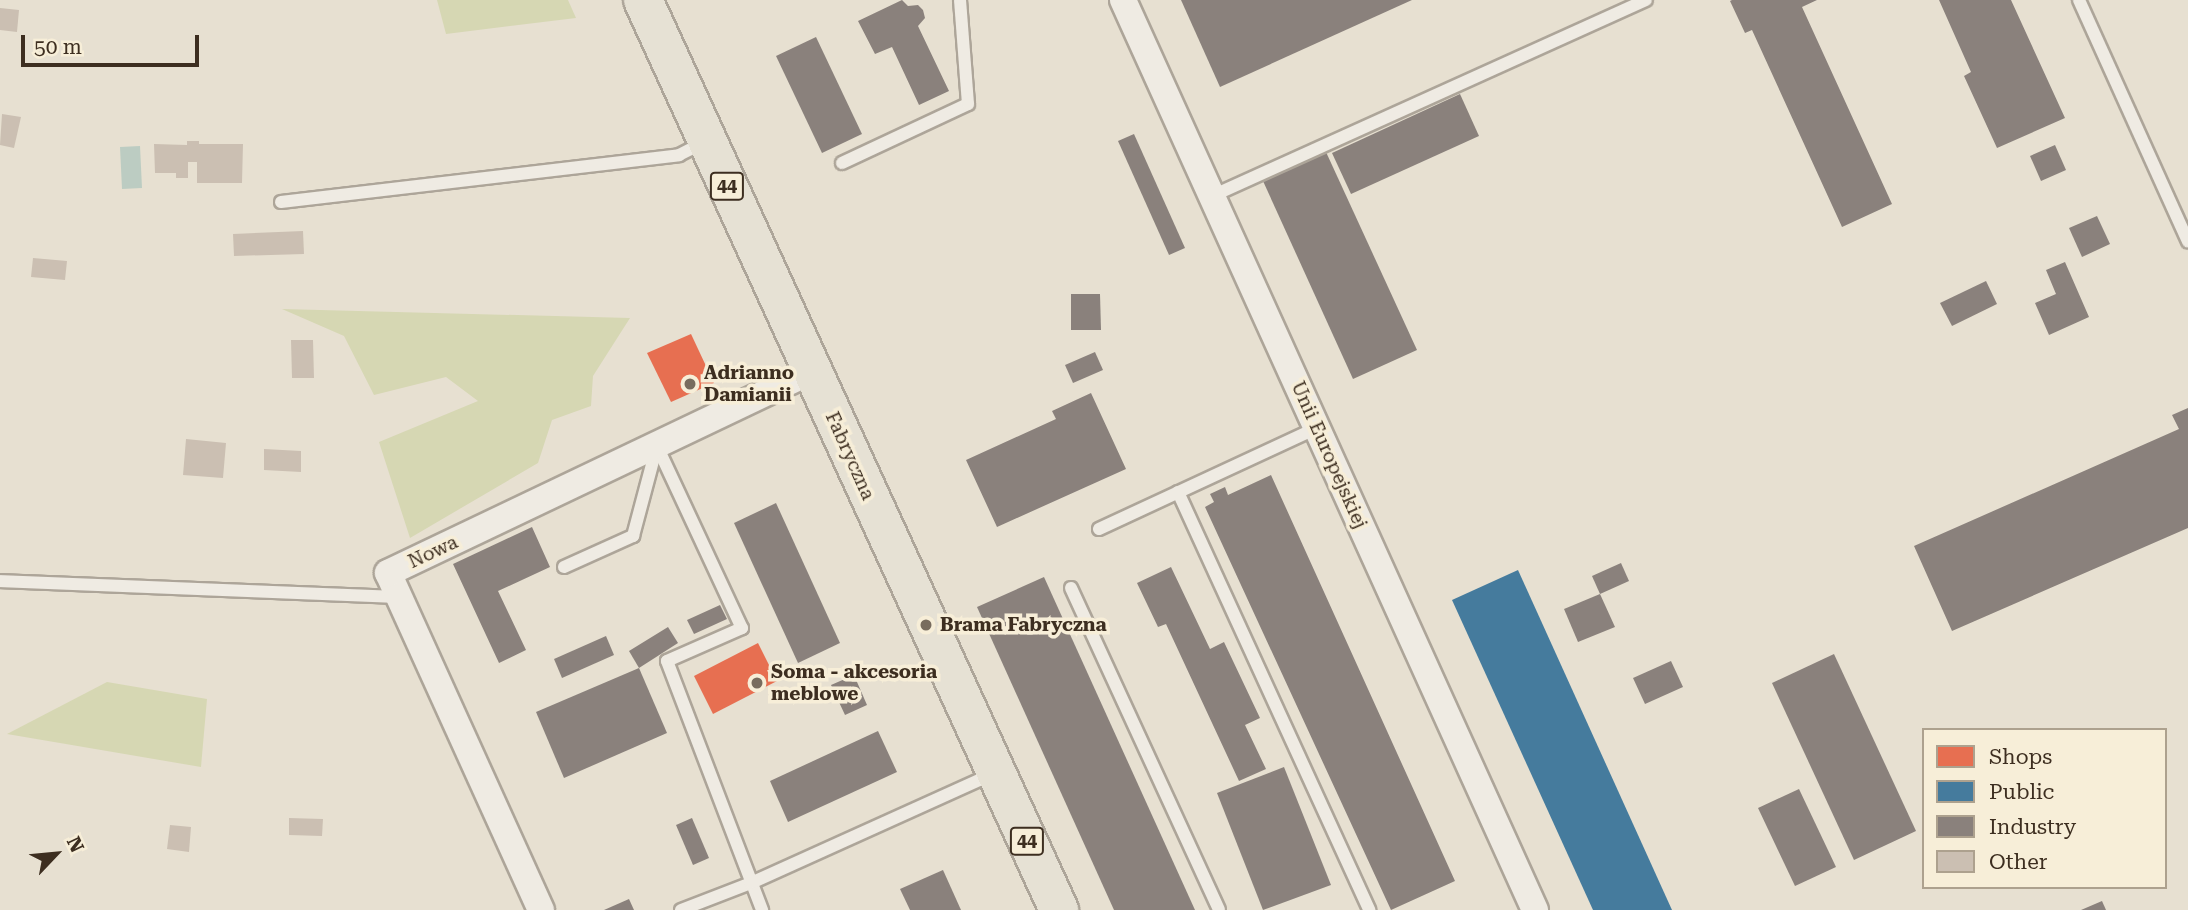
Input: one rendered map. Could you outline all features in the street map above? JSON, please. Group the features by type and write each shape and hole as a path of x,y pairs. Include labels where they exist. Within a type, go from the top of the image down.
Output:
{"main road":[{"name":"Fabryczna","path":"643,0 1059,910"}],"street":[{"name":"Unii Europejskiej","path":"1123,0 1535,910"},
{"name":"Nowa","path":"541,910 388,573 811,371"}],"lane":[{"path":"842,163 968,104 960,0"},
{"path":"1212,196 1646,0"},
{"path":"2079,0 2188,241"},
{"path":"281,202 678,155 706,142"},
{"path":"1099,529 1317,428"},
{"path":"564,567 633,536 657,446"},
{"path":"657,446 742,628 667,661 762,910"},
{"path":"1178,492 1369,910"},
{"path":"0,581 399,597"},
{"path":"1071,587 1219,910"},
{"path":"681,910 751,883 995,772"}],"green space":[{"path":"437,0 568,0 576,18 446,34"},
{"path":"282,309 630,318 593,376 591,406 552,420 538,463 410,538 379,442 478,401 446,377 374,395 344,336"},
{"path":"107,682 207,699 201,767 7,734"}],"shaded area":[{"path":"140,146 142,188 122,189 120,147"}],"building: Shops":[{"path":"691,334 714,383 671,402 647,353"},
{"path":"758,643 777,681 713,714 694,676"}],"building: Public":[{"path":"1518,570 1672,910 1593,910 1452,600"}],"building: Industry":[{"path":"902,0 908,6 918,5 923,10 925,18 918,26 949,91 919,105 892,47 875,54 858,21"},
{"path":"1181,0 1412,0 1220,87"},
{"path":"1817,0 1802,7 1892,204 1842,227 1752,30 1745,33 1730,1"},
{"path":"1939,0 2011,0 2065,118 1997,148 1964,76 1971,72"},
{"path":"816,37 862,134 822,153 776,56"},
{"path":"1460,94 1479,136 1351,194 1332,153"},
{"path":"1134,134 1185,248 1169,255 1118,141"},
{"path":"2055,145 2066,170 2041,181 2030,156"},
{"path":"1326,152 1417,350 1353,379 1263,181"},
{"path":"2097,216 2110,244 2082,257 2069,228"},
{"path":"2065,262 2089,317 2049,335 2035,303 2056,294 2046,270"},
{"path":"1986,281 1997,304 1952,326 1940,303"},
{"path":"1071,294 1100,294 1101,330 1071,330"},
{"path":"1095,352 1103,370 1073,383 1065,365"},
{"path":"1091,393 1126,469 997,527 966,460 1056,419 1052,411"},
{"path":"2188,408 2188,528 1952,631 1914,546 2179,429 2172,415"},
{"path":"1271,475 1455,881 1391,910 1205,507 1214,502 1210,494 1225,487 1228,495"},
{"path":"776,503 840,643 798,663 734,523"},
{"path":"532,527 550,567 498,591 526,650 499,663 453,564"},
{"path":"1621,563 1629,581 1600,594 1592,576"},
{"path":"1171,567 1210,649 1224,642 1260,718 1245,725 1266,769 1239,781 1166,624 1158,627 1137,583"},
{"path":"1044,577 1195,910 1114,910 977,607"},
{"path":"1600,594 1615,627 1578,642 1564,609"},
{"path":"720,605 727,619 694,634 687,620"},
{"path":"668,627 678,643 639,668 629,651"},
{"path":"606,636 614,655 562,678 554,659"},
{"path":"1834,654 1916,831 1854,860 1772,683"},
{"path":"1671,661 1683,687 1645,704 1633,678"},
{"path":"639,668 667,733 564,778 536,712"},
{"path":"854,675 867,705 845,715 831,685"},
{"path":"878,731 897,772 788,822 770,781"},
{"path":"1284,767 1331,885 1263,910 1217,793"},
{"path":"1799,789 1836,867 1795,886 1758,808"},
{"path":"692,818 709,858 693,865 676,825"},
{"path":"943,870 961,910 910,910 900,889"},
{"path":"629,899 634,910 604,910"},
{"path":"2102,901 2106,910 2081,910"}],"building: Other":[{"path":"0,8 19,10 17,32 0,30"},
{"path":"2,114 21,117 14,148 0,145"},
{"path":"187,141 199,141 199,144 243,144 242,183 197,183 197,162 188,162 188,178 176,178 176,173 155,173 154,144 187,145"},
{"path":"303,231 304,254 234,256 233,234"},
{"path":"33,258 67,261 65,280 31,277"},
{"path":"291,340 313,340 314,378 292,378"},
{"path":"186,439 226,443 223,478 183,475"},
{"path":"264,449 301,451 301,472 264,470"},
{"path":"289,818 323,819 322,836 289,835"},
{"path":"170,825 191,827 189,852 167,849"}],"place":[{"name":"Adrianno Damianii","path":"690,384"},
{"name":"Brama Fabryczna","path":"926,625"},
{"name":"Soma - akcesoria meblowe","path":"757,683"}]}
